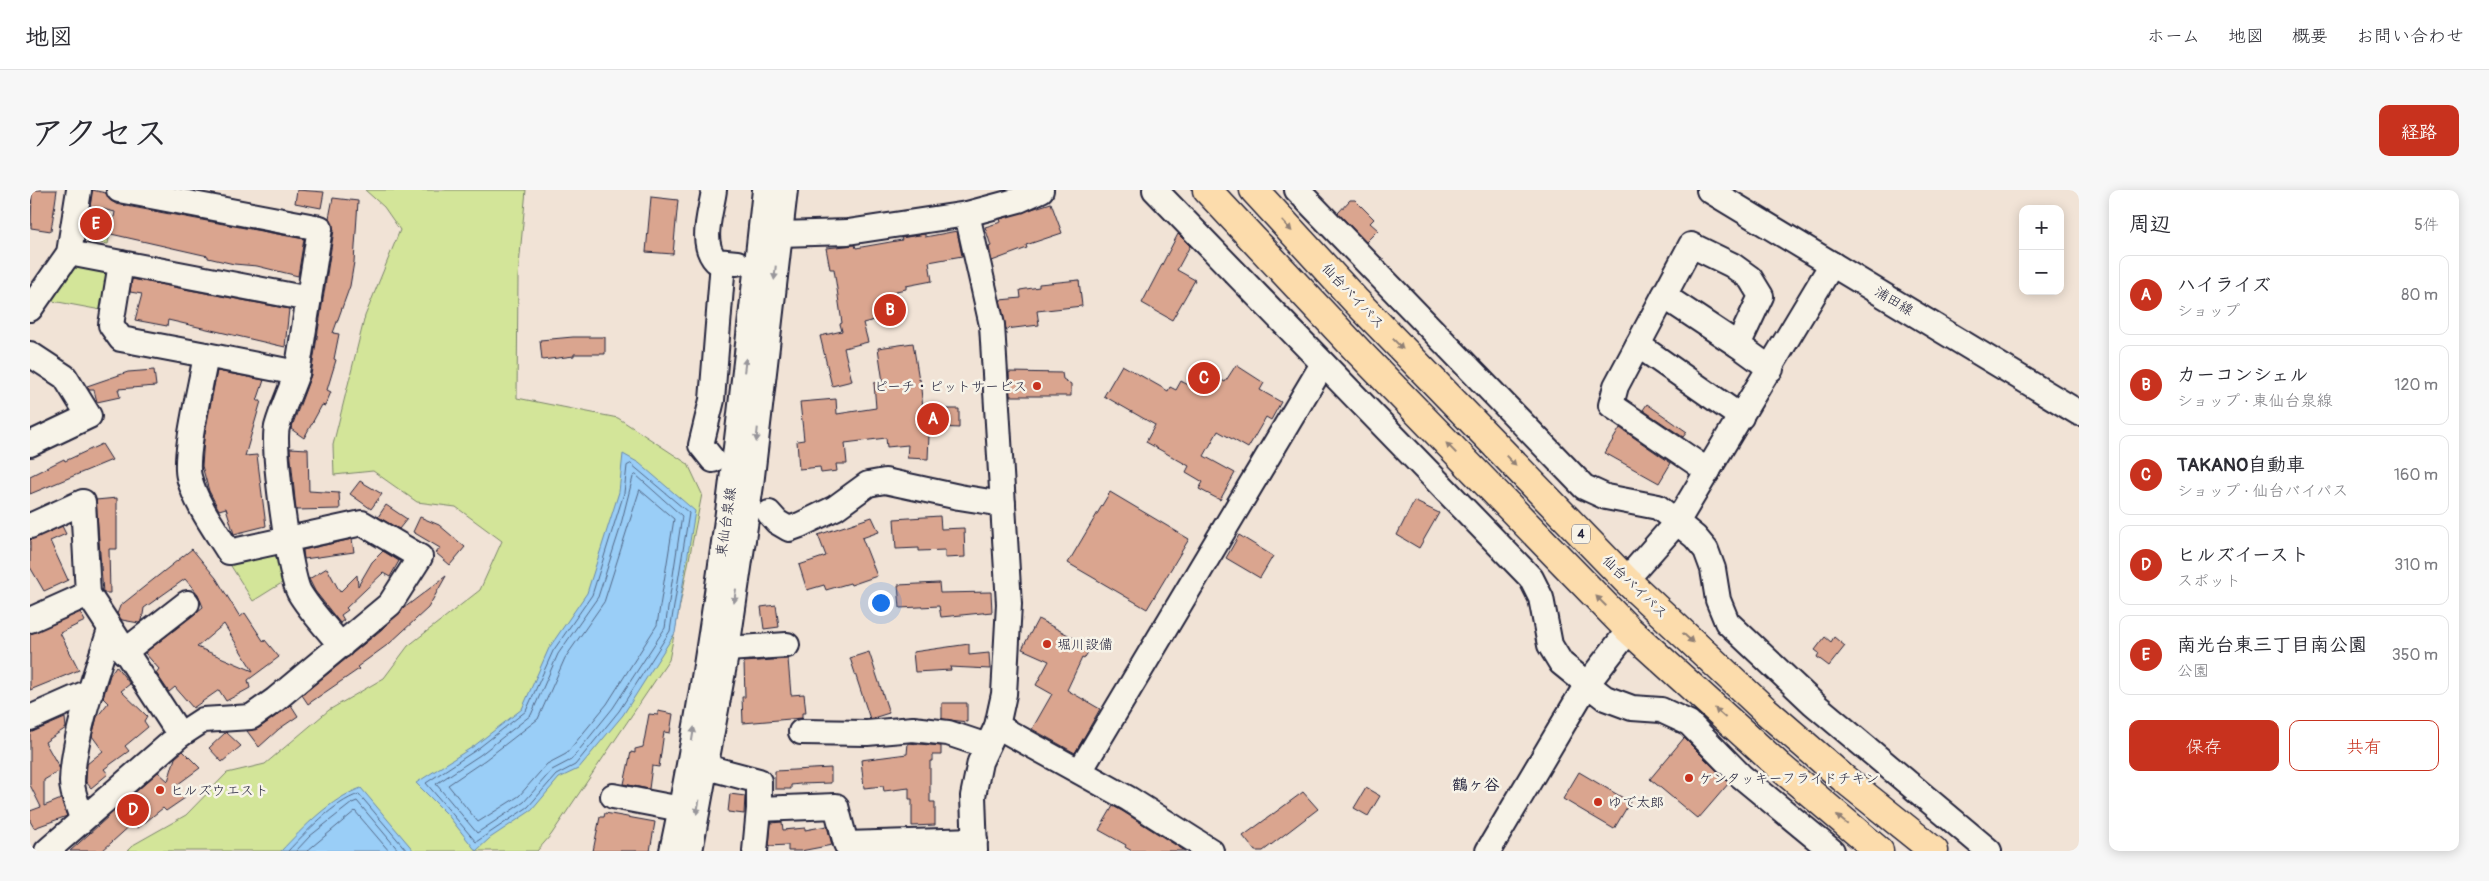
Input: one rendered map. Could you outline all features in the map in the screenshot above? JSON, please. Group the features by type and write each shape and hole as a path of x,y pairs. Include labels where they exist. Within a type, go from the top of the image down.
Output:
{"highway":[{"name":"4","path":"1207,190 1359,352 1629,630 1780,767 1879,851"},
{"name":"仙台バイパス","path":"1254,190 1355,300 1626,580 1794,736 1934,851"}],"street":[{"path":"30,309 69,253 80,190"},
{"path":"119,190 320,228 298,373 277,428 276,453 292,573 300,592 342,646"},
{"path":"714,190 706,241 709,253 716,261 757,264"},
{"name":"東仙台泉線","path":"672,851 681,809 726,518 765,190"},
{"path":"690,851 727,649 751,485 785,190"},
{"path":"779,234 848,232 967,214 1019,200 1042,190"},
{"path":"1155,190 1531,578 1541,598 1550,645 1561,663 1605,698 1632,708 1661,710 1689,723 1741,776 1832,851"},
{"path":"1297,190 1584,487 1606,498 1658,508 1695,537 1706,550 1714,569 1718,600 1727,622 1813,703 1989,851"},
{"name":"浦田線","path":"1708,190 2079,413"},
{"path":"759,809 836,806 846,844 975,846 973,796 980,762 992,736 1004,694 1009,604 992,325 967,214"},
{"path":"1708,471 1611,405 1616,386 1691,245 1732,265 1750,278 1761,296 1738,345"},
{"path":"69,253 309,299"},
{"path":"713,460 701,445 712,400 723,262"},
{"path":"121,263 111,324 120,339 298,373"},
{"path":"1626,580 1677,522 1771,369 1832,264"},
{"path":"1664,296 1771,369"},
{"path":"1638,344 1741,417"},
{"path":"30,354 65,377 89,416 30,444"},
{"path":"47,851 180,735 203,720 251,717 342,646 390,604 420,557 362,523 229,552 196,496 188,475 189,450 206,355"},
{"path":"1080,772 1322,364"},
{"path":"769,513 777,522 789,528 800,526 835,508 868,484 885,481 1003,504"},
{"path":"30,526 83,502 88,594 124,652 180,735"},
{"path":"30,620 88,594"},
{"path":"124,652 188,603"},
{"path":"82,819 72,784 77,750 91,692 110,630"},
{"path":"1488,851 1588,684 1629,630"},
{"path":"727,649 787,645"},
{"path":"30,718 91,692"},
{"path":"801,732 867,733 913,729 992,736 1080,772 1211,851"},
{"path":"706,767 759,781 759,809 755,851"},
{"path":"613,796 681,809"}],"green space":[{"path":"365,190 526,190 518,277 517,398 618,418 688,464 702,494 669,660 551,835 537,851 127,851 133,845 186,815 227,773 265,764 329,710 384,678 408,646 480,590 502,541 456,507 417,502 373,471 334,475 333,445 365,316 400,230 384,207"},
{"path":"83,210 113,217 108,244 87,241 79,232"},
{"path":"69,257 109,272 101,310 42,299"},
{"path":"278,552 285,581 253,601 226,558"}],"water":[{"path":"623,454 639,463 695,511 675,633 623,715 578,769 559,778 532,810 490,838 476,851 447,814 416,783 474,746 522,709 549,648 587,593 619,492"},
{"path":"361,788 414,851 281,851 308,823 328,806"}],"building":[{"path":"32,190 57,190 51,231 31,228"},
{"path":"92,190 106,193 110,200 116,204 304,239 298,276 257,266 234,264 208,258 208,256 111,234 115,212 90,206"},
{"path":"297,190 324,192 321,208 295,203"},
{"path":"651,197 678,200 673,254 646,252"},
{"path":"333,198 358,201 354,262 350,286 333,333 339,334 334,359 336,360 327,390 331,392 325,406 322,405 304,438 291,429 311,375 334,230 329,218"},
{"path":"1350,200 1355,200 1374,219 1370,223 1378,230 1366,242 1338,213"},
{"path":"1051,203 1062,233 1026,245 1027,248 992,261 989,247 991,246 985,227 1001,222 1000,219"},
{"path":"957,231 962,256 929,262 932,281 906,286 906,289 896,291 901,313 863,323 868,342 844,348 852,381 832,386 820,336 842,331 840,324 842,323 834,269 830,269 826,248 855,245 856,248 902,240 901,238 925,234 925,237"},
{"path":"1178,234 1190,246 1177,270 1195,280 1172,320 1142,303"},
{"path":"132,279 289,309 285,347 168,320 167,326 135,320 142,294 130,292"},
{"path":"1079,280 1082,306 1037,311 1039,325 1006,329 1000,300 1021,298 1020,290 1039,287 1039,284"},
{"path":"605,337 605,354 574,354 574,356 542,360 540,340"},
{"path":"913,343 920,379 923,409 959,409 959,428 938,427 938,435 929,435 928,459 907,458 908,445 887,447 886,438 845,443 847,464 836,464 837,471 821,473 820,467 799,469 797,441 804,440 800,402 836,399 837,414 876,408 874,383 883,382 878,348"},
{"path":"1122,365 1168,391 1170,387 1176,390 1181,381 1192,387 1202,369 1225,382 1236,365 1264,383 1260,390 1281,402 1271,420 1266,417 1248,448 1218,431 1204,456 1235,473 1220,500 1199,489 1203,482 1186,472 1189,466 1146,442 1155,425 1104,396"},
{"path":"154,370 156,386 118,389 120,397 97,402 94,390 89,390 87,386 128,372"},
{"path":"217,371 264,380 257,401 261,401 245,456 257,455 266,526 234,534 226,508 219,510 209,491 202,466 204,438"},
{"path":"1009,372 1062,373 1063,379 1071,384 1071,396 1010,396"},
{"path":"1647,404 1687,432 1683,437 1643,410"},
{"path":"1620,428 1671,463 1659,483 1605,453"},
{"path":"102,444 112,460 30,494 30,476 64,459 65,461"},
{"path":"290,448 308,449 309,491 339,493 340,509 296,510"},
{"path":"360,481 382,494 371,509 350,494"},
{"path":"1110,492 1189,539 1147,609 1068,563"},
{"path":"117,498 117,549 109,549 110,593 103,593 96,500"},
{"path":"1414,501 1439,513 1419,548 1397,535"},
{"path":"386,505 407,519 399,529 378,517"},
{"path":"940,516 941,529 964,528 965,557 945,558 945,550 919,551 919,548 896,549 894,519"},
{"path":"420,517 439,525 465,547 450,565 436,553 440,548 413,532"},
{"path":"872,517 879,532 862,538 877,576 851,585 850,583 826,590 824,585 807,590 799,565 826,556 818,535"},
{"path":"62,526 66,534 50,541 68,580 44,591 30,567 30,540"},
{"path":"1239,535 1273,556 1260,578 1226,558"},
{"path":"352,539 354,552 304,559 303,550"},
{"path":"192,549 216,578 240,617 245,613 264,642 265,640 279,657 248,680 250,688 226,701 219,690 193,708 175,687 169,692 156,673 159,669 145,653 203,607 198,594 185,579 144,608 142,621 139,623 122,620 117,614 120,606","holes":["224,624 253,671 197,647"]},
{"path":"383,551 399,561 390,577 383,573 346,608 348,610 341,615 344,620 340,623 315,591 309,579 327,568 340,592 357,575 358,586 372,562"},
{"path":"446,576 428,608 390,643 357,667 359,669 308,704 302,695 381,630 404,608"},
{"path":"939,583 940,593 991,592 992,612 941,617 939,606 900,608 898,585"},
{"path":"776,605 779,627 764,629 761,607"},
{"path":"80,612 85,621 60,633 79,670 30,690 30,634"},
{"path":"1038,619 1091,647 1084,659 1082,658 1067,690 1100,709 1075,753 1032,729 1052,694 1036,685 1049,661 1022,649"},
{"path":"1825,637 1831,642 1834,637 1845,646 1829,666 1817,657 1819,653 1815,650"},
{"path":"969,644 969,655 989,653 990,669 950,667 951,670 915,672 913,652"},
{"path":"869,652 889,713 870,719 850,658"},
{"path":"788,659 791,695 804,694 806,713 802,713 802,718 743,723 742,697 745,697 744,662"},
{"path":"116,666 130,684 121,691 147,716 144,721 148,727 125,746 129,751 104,769 108,774 91,788 86,782 87,764 103,751 92,736 97,717 108,703 103,698 110,675"},
{"path":"942,703 967,703 967,722 942,719"},
{"path":"291,705 298,716 279,729 259,747 247,731 259,728"},
{"path":"658,711 673,714 670,733 664,732 659,767 652,766 649,789 624,784 631,752 635,753 635,749 643,747 649,714 658,715"},
{"path":"65,718 66,728 45,742 59,767 59,771 44,780 44,806 61,799 67,816 34,828 30,821 30,811 41,807 30,785 30,733"},
{"path":"226,732 241,746 222,762 209,748"},
{"path":"1684,738 1729,783 1698,819 1650,779"},
{"path":"908,743 941,746 941,755 932,755 932,761 930,761 930,802 935,802 935,825 912,826 912,799 909,799 909,788 884,791 883,786 864,788 861,760 907,754"},
{"path":"183,751 200,768 174,787 185,798 166,811 163,808 138,828 132,824 102,851 70,851 158,772 168,781 175,758"},
{"path":"831,768 831,783 800,784 791,785 791,789 775,789 775,771"},
{"path":"1579,772 1630,802 1614,829 1563,799"},
{"path":"1366,788 1380,796 1368,816 1354,808"},
{"path":"1303,792 1318,809 1263,851 1255,851 1243,836"},
{"path":"730,794 745,796 744,814 728,812"},
{"path":"1113,806 1185,851 1132,851 1125,847 1126,845 1099,830"},
{"path":"605,813 655,822 650,851 593,851 600,817 604,817"},
{"path":"782,822 783,830 805,828 805,830 827,826 832,845 801,851 788,851 788,845 769,846 771,823"}],"place":[{"name":"南光台東三丁目南公園","path":"96,224"},
{"name":"カーコンシェル","path":"890,310"},
{"name":"TAKANO自動車","path":"1204,378"},
{"name":"ピーチ・ピットサービス","path":"1037,386"},
{"name":"ハイライズ","path":"933,419"},
{"name":"堀川設備","path":"1047,644"},
{"name":"ケンタッキーフライドチキン","path":"1689,778"},
{"name":"ヒルズウエスト","path":"160,790"},
{"name":"ゆで太郎","path":"1598,802"},
{"name":"ヒルズイースト","path":"133,810"}],"district":[{"name":"鶴ヶ谷","path":"1476,785"}]}
